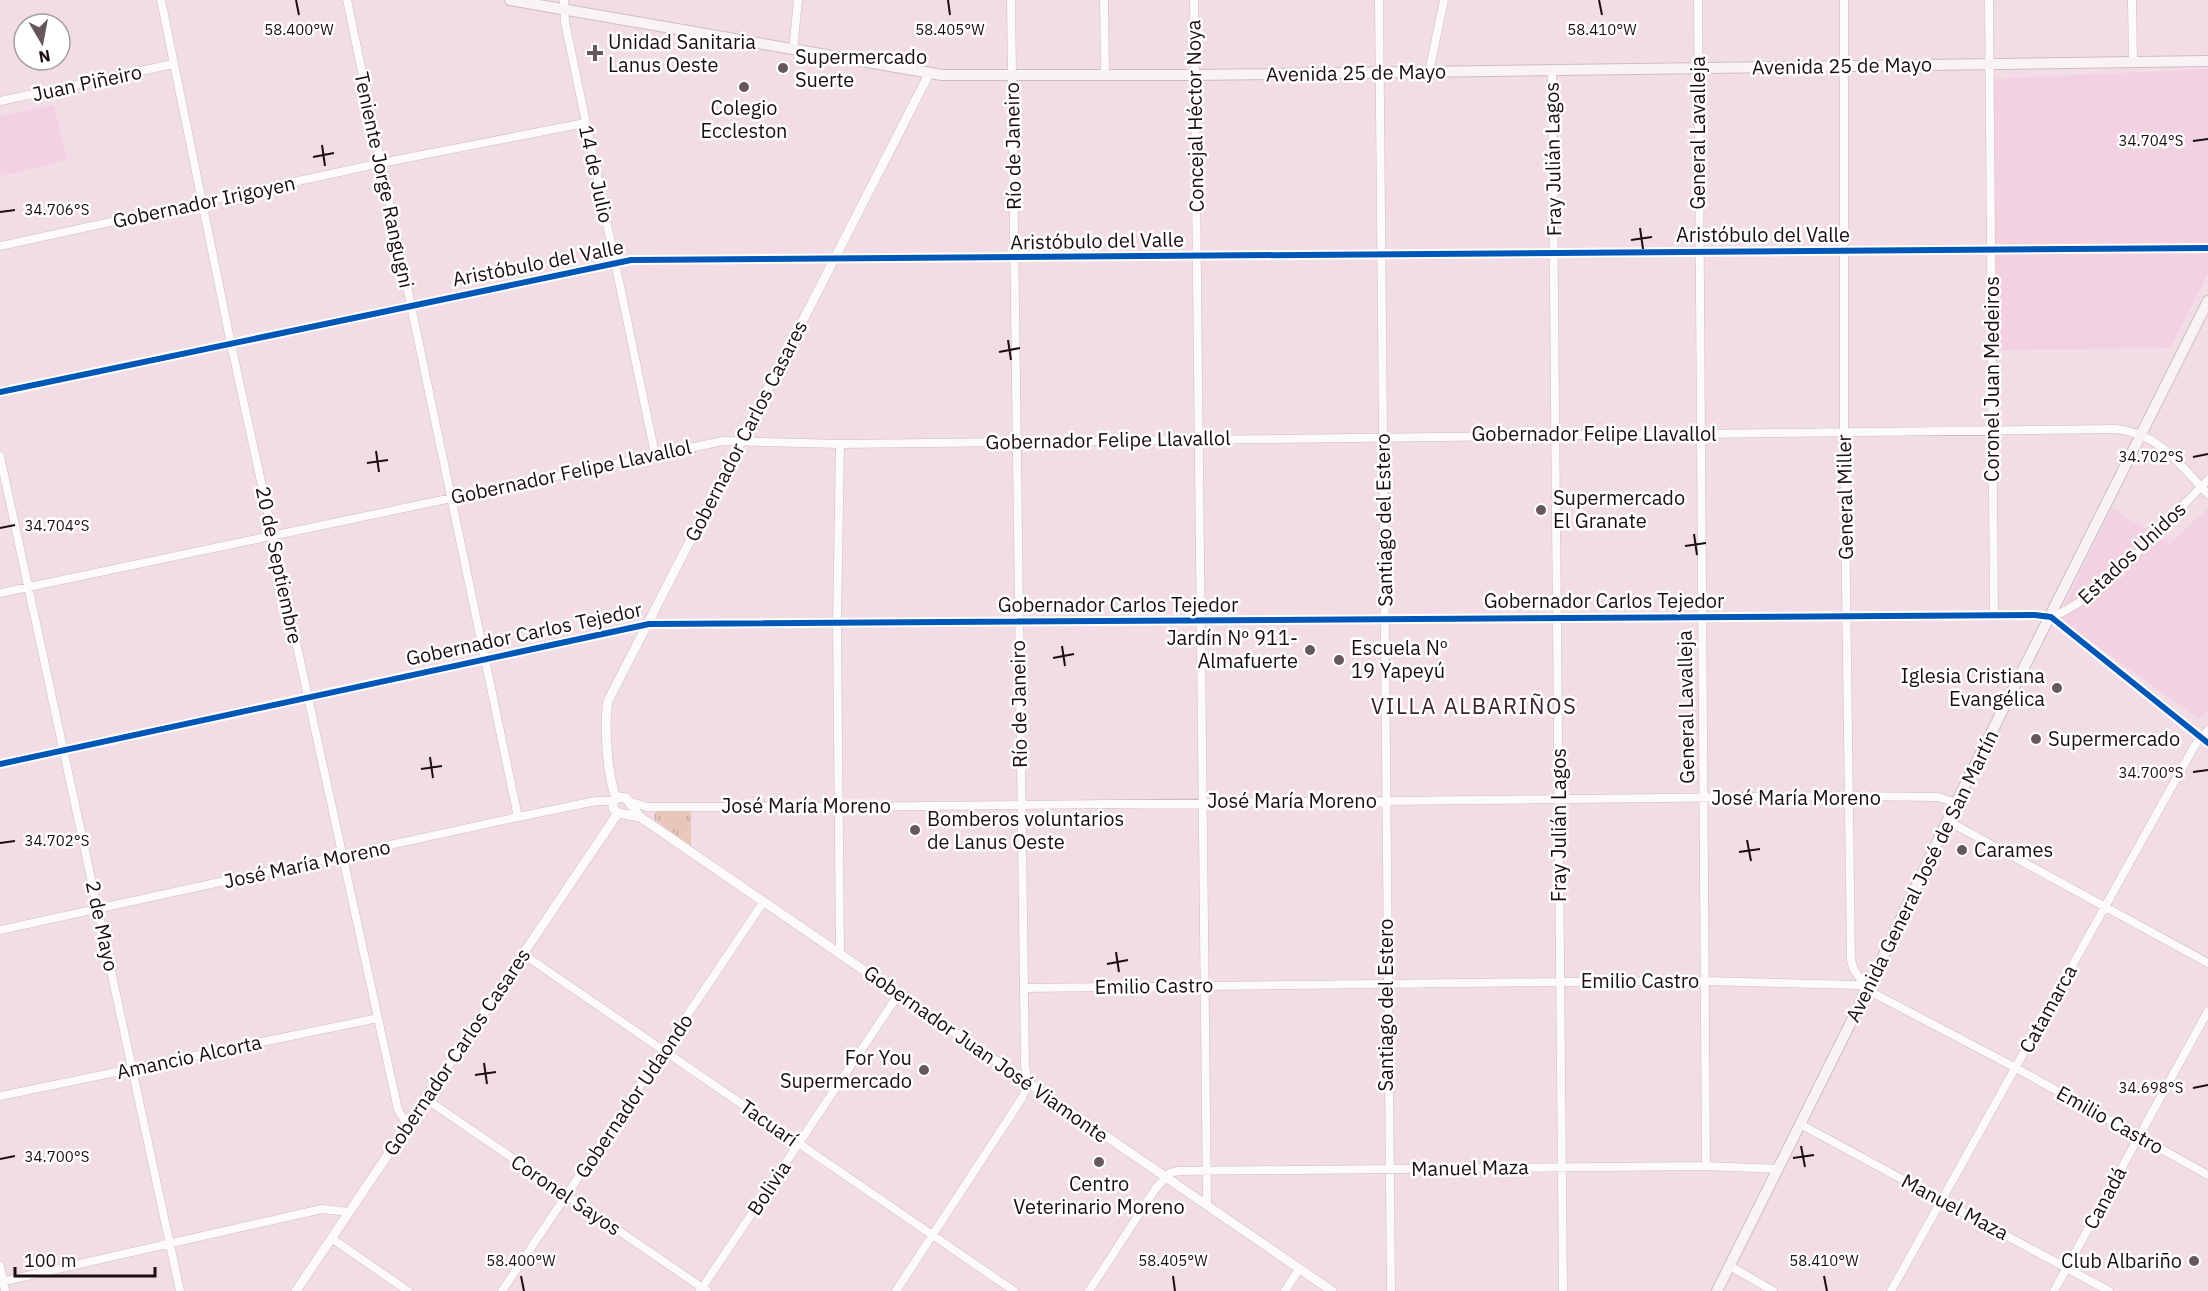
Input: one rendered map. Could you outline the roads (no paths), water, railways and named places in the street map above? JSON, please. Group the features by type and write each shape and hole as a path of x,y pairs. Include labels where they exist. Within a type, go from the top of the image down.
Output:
{"main road":[{"name":"Avenida 25 de Mayo","path":"510,0 564,5 930,74 1194,75 2208,61"},
{"name":"Avenida General José de San Martín","path":"1717,1291 1868,990 1956,803 2208,301"}],"street":[{"name":"20 de Septiembre","path":"161,0 231,344 398,1110 408,1126"},
{"name":"Teniente Jorge Rangugni","path":"347,0 449,497 518,817"},
{"path":"793,50 798,0"},
{"name":"Río de Janeiro","path":"1011,0 1018,622 1024,988 1028,1084"},
{"path":"1104,0 1105,75"},
{"name":"Concejal Héctor Noya","path":"1194,0 1207,1204"},
{"name":"Santiago del Estero","path":"1378,0 1390,1291"},
{"path":"1429,72 1444,0"},
{"name":"General Lavalleja","path":"1698,0 1706,1167"},
{"name":"General Miller","path":"1844,0 1846,251 1844,432 1851,960 1854,970 1868,990"},
{"name":"Coronel Juan Medeiros","path":"1989,0 1994,614"},
{"path":"2132,0 2133,62"},
{"name":"14 de Julio","path":"564,5 585,123 655,454"},
{"name":"Juan Piñeiro","path":"0,101 173,64"},
{"name":"Fray Julián Lagos","path":"1552,70 1563,1291"},
{"name":"Gobernador Carlos Casares","path":"615,800 607,720 608,700 649,624 738,442 930,74"},
{"name":"Gobernador Irigoyen","path":"0,246 381,163 585,123"},
{"name":"Aristóbulo del Valle","path":"0,392 631,260 2208,248"},
{"name":"Gobernador Felipe Llavallol","path":"0,593 714,442 840,444 1383,435 2116,429 2143,434 2160,445 2208,494"},
{"path":"840,444 837,624 840,952"},
{"name":"2 de Mayo","path":"0,456 180,1291"},
{"name":"Estados Unidos","path":"2051,617 2066,612 2092,594 2208,480"},
{"name":"Gobernador Carlos Tejedor","path":"0,764 649,624 1994,614 2051,617"},
{"path":"2051,617 2208,742"},
{"name":"Catamarca","path":"1891,1291 2104,908 2201,737 2208,730"},
{"name":"José María Moreno","path":"629,803 647,807 838,807 1203,801 1850,796 1938,797 1956,803"},
{"path":"623,797 629,803 628,811 620,814 613,808 615,800 623,797"},
{"name":"José María Moreno","path":"0,930 518,817 596,801 615,800"},
{"name":"Gobernador Juan José Viamonte","path":"629,803 640,817 1332,1291"},
{"name":"Gobernador Carlos Casares","path":"296,1291 620,814"},
{"name":"Gobernador Juan José Viamonte","path":"620,814 640,817"},
{"path":"1948,821 2208,963"},
{"name":"Gobernador Udaondo","path":"502,1291 764,901"},
{"name":"Tacuarí","path":"523,954 1014,1291"},
{"name":"Emilio Castro","path":"1024,988 1705,981 1858,985 2016,1068 2208,1175"},
{"name":"Bolivia","path":"703,1290 898,994"},
{"name":"Canadá","path":"2054,1291 2208,1011"},
{"name":"Amancio Alcorta","path":"0,1096 378,1018"},
{"path":"896,1291 1022,1098 1028,1084"},
{"name":"Coronel Sayos","path":"426,1099 703,1290"},
{"name":"Manuel Maza","path":"1800,1124 2109,1291"},
{"name":"Manuel Maza","path":"1165,1177 1179,1171 1562,1167 1778,1169"},
{"path":"1089,1291 1165,1177"},
{"path":"2,1281 322,1209 349,1212"},
{"path":"332,1238 408,1291"},
{"path":"0,1266 5,1291"},
{"path":"1730,1266 1773,1291"},
{"path":"1285,1291 1299,1269"}],"place":[{"name":"Unidad Sanitaria Lanus Oeste","path":"595,53"},
{"name":"Supermercado Suerte","path":"783,68"},
{"name":"Colegio Eccleston","path":"744,87"},
{"name":"Supermercado El Granate","path":"1541,510"},
{"name":"Jardín Nº 911- Almafuerte","path":"1310,650"},
{"name":"Escuela Nº 19 Yapeyú","path":"1339,660"},
{"name":"Iglesia Cristiana Evangélica","path":"2057,688"},
{"name":"Supermercado","path":"2036,739"},
{"name":"Bomberos voluntarios de Lanus Oeste","path":"915,830"},
{"name":"Carames","path":"1962,850"},
{"name":"For You Supermercado","path":"924,1070"},
{"name":"Centro Veterinario Moreno","path":"1099,1162"},
{"name":"Club Albariño","path":"2194,1261"}],"district":[{"name":"VILLA ALBARIÑOS","path":"1474,706"}]}
